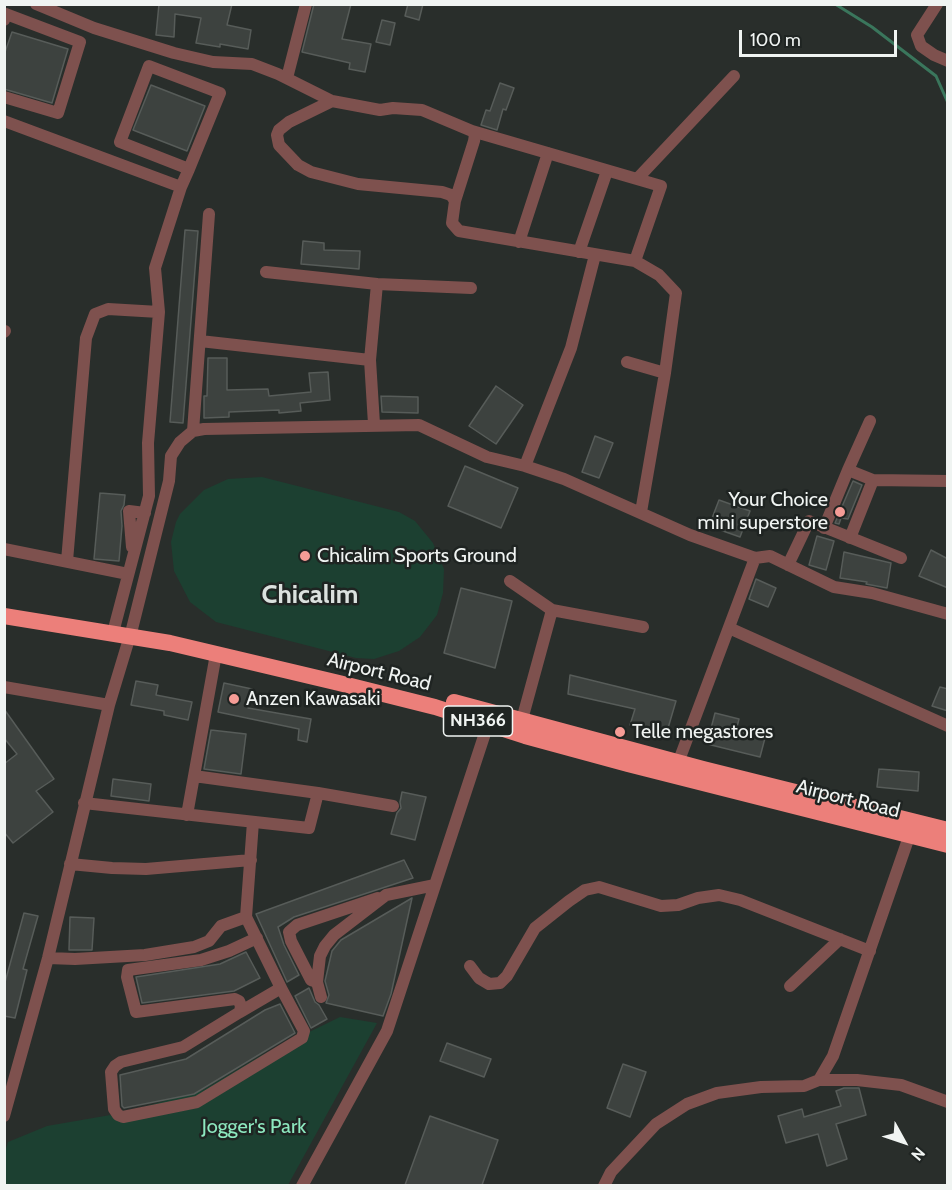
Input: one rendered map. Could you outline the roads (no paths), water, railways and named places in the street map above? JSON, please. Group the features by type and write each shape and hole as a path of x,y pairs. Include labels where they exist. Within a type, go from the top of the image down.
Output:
{"highway":[{"name":"Airport Road","path":"4,605 115,625 131,633 435,707 488,724 520,728 678,763 912,828 948,845"},
{"name":"Airport Road","path":"4,616 131,633 382,683 520,728 715,787 912,828 948,830"}],"street":[{"path":"36,4 94,28 153,46 213,62 252,64 287,78 332,101 380,110 393,108 422,110 472,131 661,186 635,261"},
{"path":"287,78 306,4"},
{"path":"938,4 917,35 921,46 948,61"},
{"path":"4,20 6,14 80,42 58,113 4,97"},
{"path":"115,625 133,555 129,511 145,513 149,496 148,443 159,312 155,268 181,187 189,169 220,93 149,66 120,142 189,169"},
{"path":"637,179 734,76"},
{"path":"332,101 279,129 277,135 279,145 298,165 311,172 358,184 442,192 451,195 454,201"},
{"path":"4,121 181,187"},
{"path":"472,131 475,135 474,141 454,201 452,223 459,231 635,261 659,275 675,293 665,373 641,513"},
{"path":"519,242 548,153"},
{"path":"579,252 607,171"},
{"path":"193,431 209,214"},
{"path":"525,466 571,348 595,255"},
{"path":"266,272 377,284 471,288"},
{"path":"374,424 370,360 377,284"},
{"path":"67,561 86,338 95,314 108,309 159,312"},
{"path":"200,341 370,360"},
{"path":"627,362 665,373"},
{"path":"824,528 870,421"},
{"path":"4,1116 48,958 109,705 131,633 169,481 171,456 180,442 193,431 374,424 419,425 487,457 564,479 690,535 755,558 770,556 834,587 872,593 948,614"},
{"path":"848,470 873,480 948,481"},
{"path":"850,538 873,480"},
{"path":"788,565 808,522 901,558"},
{"path":"4,549 128,574"},
{"path":"678,763 755,558"},
{"path":"510,581 552,610 643,627"},
{"path":"520,728 552,610"},
{"path":"729,628 948,726"},
{"path":"187,814 216,654"},
{"path":"4,687 109,705"},
{"path":"302,1185 387,1031 488,724"},
{"path":"194,776 393,806"},
{"path":"84,803 309,828 318,793"},
{"path":"253,822 246,917 303,1031 302,1038 197,1102 123,1117 118,1115 114,1109 111,1072 115,1066 122,1062 183,1047 281,988"},
{"path":"819,1080 833,1056 912,828"},
{"path":"70,864 146,869 250,860"},
{"path":"316,982 311,980 291,941 289,932 297,925 386,895 435,885"},
{"path":"470,966 479,978 489,984 500,983 507,976 535,928 585,890 599,887 661,906 678,905 718,895 740,900 870,951"},
{"path":"321,997 316,982 320,956 325,946 334,935 386,895"},
{"path":"48,958 75,959 145,955 194,947 209,941 213,933 221,926 246,917"},
{"path":"240,1012 239,1001 235,999 136,1012 127,976 128,970 201,960 230,951 257,938"},
{"path":"790,986 840,939"},
{"path":"604,1185 611,1172 656,1124 687,1104 717,1093 761,1087 804,1086 819,1080 857,1080 901,1085 948,1102"}],"waterway":[{"path":"835,4 872,27 936,76 948,103"}],"place":[{"name":"Your Choice mini superstore","path":"840,512"},
{"name":"Chicalim Sports Ground","path":"305,556"},
{"name":"Anzen Kawasaki","path":"234,699"},
{"name":"Telle megastores","path":"620,732"}],"district":[{"name":"Chicalim","path":"310,595"}],"park label":[{"name":"Jogger's Park","path":"254,1127"}]}
